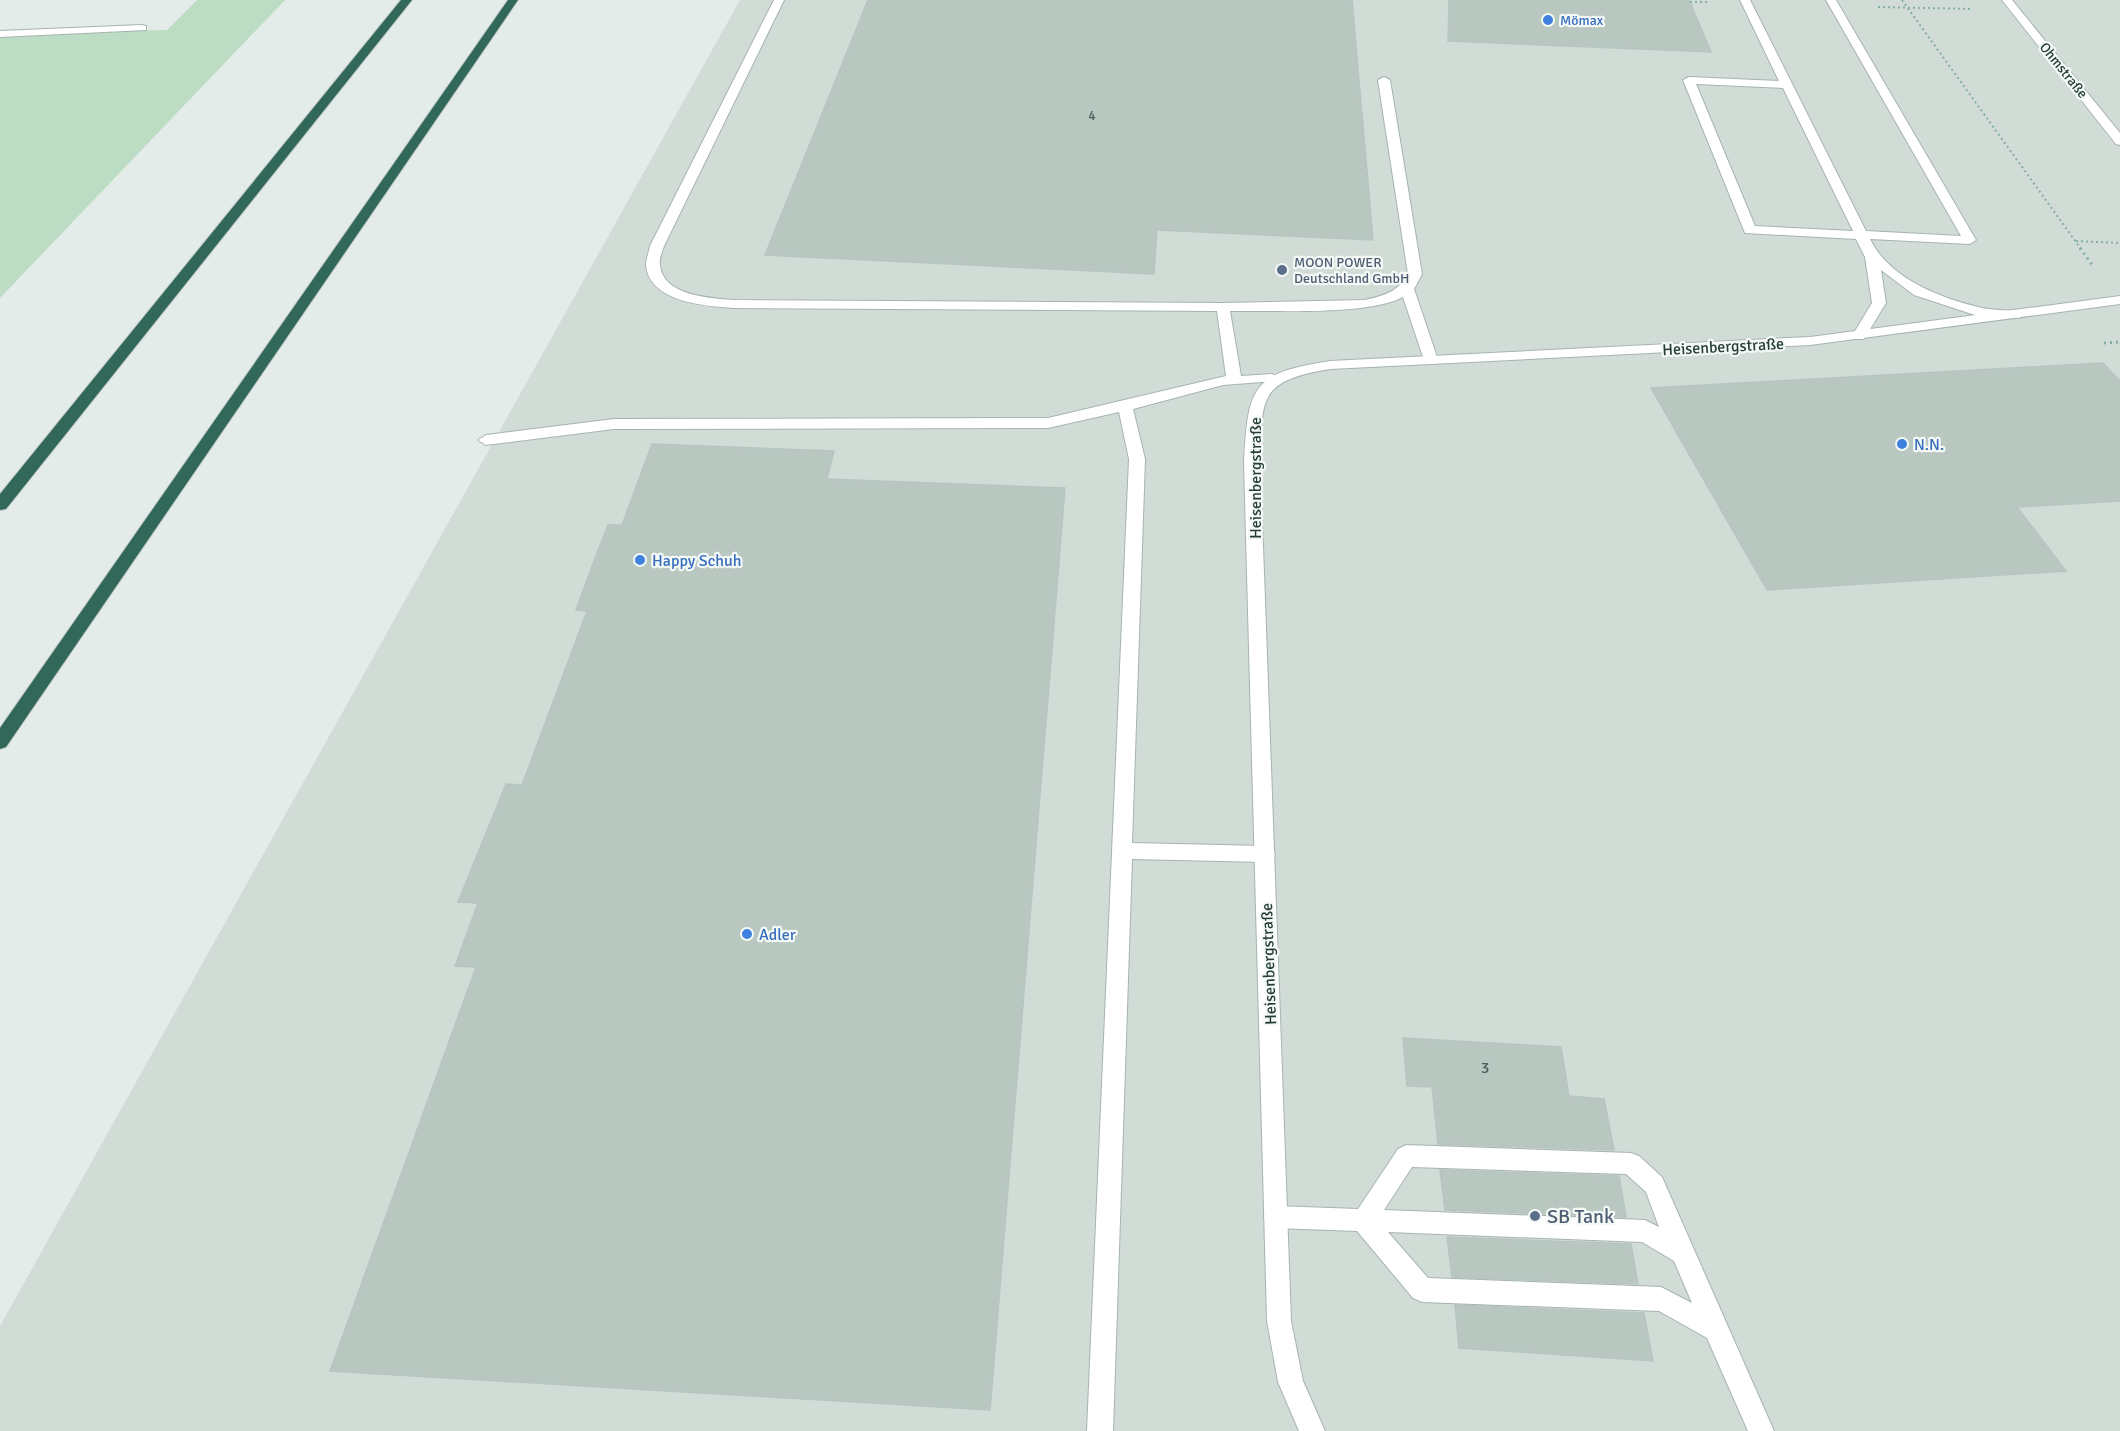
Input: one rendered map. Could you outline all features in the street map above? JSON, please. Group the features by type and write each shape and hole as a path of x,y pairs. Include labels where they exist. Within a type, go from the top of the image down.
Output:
{"highway":[{"path":"0,506 407,0"},
{"path":"0,742 513,0"}],"street":[{"path":"779,0 657,246 653,266 663,283 679,294 704,302 1223,307 1364,304 1388,298 1407,289 1415,274 1384,80"},
{"path":"1745,0 1872,257 1879,303 1859,336"},
{"path":"1787,85 1689,80 1750,230 1970,240 1831,0"},
{"name":"Ohmstraße","path":"2007,0 2120,141"},
{"path":"0,34 142,28"},
{"path":"1872,257 1919,292 1978,312 2016,315"},
{"path":"1407,289 1431,360"},
{"name":"Heisenbergstraße","path":"1312,1431 1291,1382 1279,1322 1252,462 1254,411 1272,378 1298,369 1330,365 1810,341 2120,300"},
{"path":"1223,307 1234,380"},
{"path":"486,440 614,424 1048,423 1222,381 1272,378"},
{"path":"1100,1431 1137,459 1125,406"},
{"path":"1122,851 1264,854"},
{"path":"1363,1221 1406,1156 1631,1164 1653,1185 1761,1431"},
{"path":"1276,1218 1645,1231 1682,1253"},
{"path":"1363,1221 1422,1290 1661,1299 1716,1329"}],"path":[{"path":"1902,0 2098,273"},
{"path":"2075,241 2120,243"}],"shaded area":[{"path":"740,0 2120,0 2120,1431 0,1431 0,1326"}],"green space":[{"path":"197,0 285,0 0,298 0,32 167,30"}],"building":[{"path":"868,0 1352,0 1373,240 1157,230 1154,274 765,255"},
{"name":"Mömax","path":"1449,0 1689,0 1711,52 1448,41"},
{"name":"N.N.","path":"2103,363 2120,381 2120,501 2017,507 2066,571 1767,590 1651,388"},
{"name":"Adler","path":"652,444 834,451 827,479 1065,488 990,1410 330,1371 476,967 455,966 478,903 458,902 506,784 522,785 587,611 576,610 594,561 608,525 622,525"},
{"path":"1403,1038 1561,1047 1569,1096 1604,1099 1614,1150 1438,1144 1432,1087 1407,1086"},
{"path":"1440,1170 1619,1176 1626,1217 1445,1210"},
{"path":"1447,1237 1631,1244 1638,1284 1452,1277"},
{"path":"1455,1305 1644,1313 1653,1361 1459,1348"}],"place":[{"name":"Mömax","path":"1548,20"},
{"name":"MOON POWER Deutschland GmbH","path":"1282,270"},
{"name":"N.N.","path":"1902,444"},
{"name":"Happy Schuh","path":"640,560"},
{"name":"Adler","path":"747,934"},
{"name":"SB Tank","path":"1535,1216"}]}
